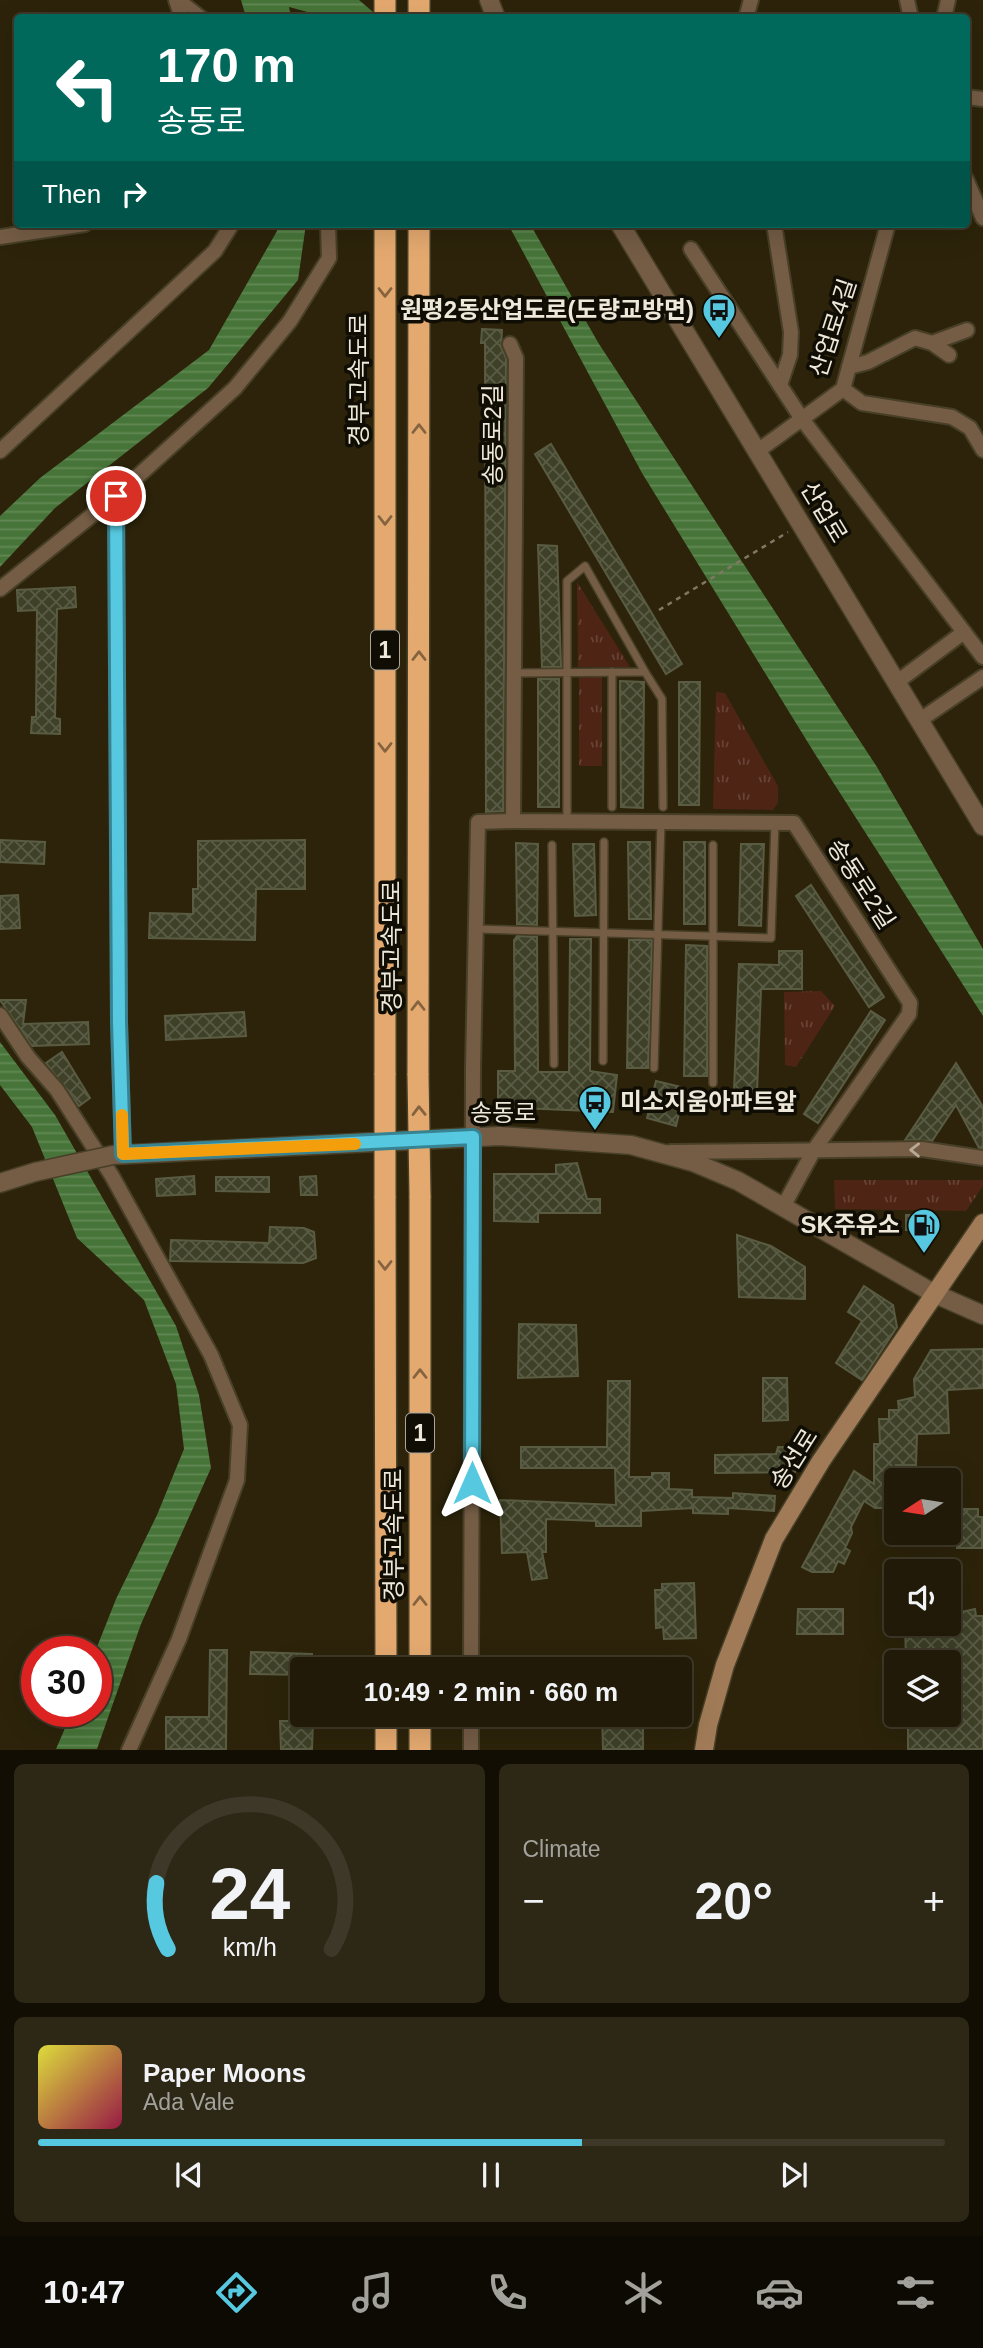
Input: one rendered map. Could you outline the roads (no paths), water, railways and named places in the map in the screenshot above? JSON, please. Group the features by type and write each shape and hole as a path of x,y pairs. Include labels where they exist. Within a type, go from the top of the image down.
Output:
{"highway":[{"name":"경부고속도로","path":"385,228 386,1657"},
{"name":"경부고속도로","path":"419,228 420,1657"},
{"path":"386,1727 386,1749"},
{"path":"420,1727 420,1749"}],"main road":[{"name":"송선로","path":"704,1749 725,1665 774,1539 821,1461 983,1223"}],"street":[{"path":"178,0 198,14"},
{"path":"970,188 983,218"},
{"path":"0,237 59,228"},
{"path":"0,451 215,251 229,228"},
{"path":"0,589 116,496 235,388 290,321 329,258 328,228"},
{"name":"산업로","path":"622,228 760,450 983,826"},
{"path":"775,228 791,332 790,355 780,386"},
{"name":"산업로4길","path":"760,450 843,389 887,228"},
{"path":"691,248 802,419 983,657"},
{"path":"932,343 967,330"},
{"path":"849,367 868,362 915,338 932,343 949,355"},
{"name":"송동로2길","path":"510,344 516,358 513,821"},
{"path":"843,389 862,403 952,417 970,428 983,450"},
{"path":"116,496 118,1155"},
{"path":"897,682 964,632"},
{"path":"920,720 983,677"},
{"name":"송동로2길","path":"471,1657 473,1137 478,822 567,821 662,815 794,823 910,1003 909,1014 814,1150 783,1207"},
{"path":"0,1015 28,1057 57,1090 112,1176 211,1354 240,1425 237,1480 179,1639 129,1749"},
{"name":"송동로","path":"0,1183 34,1172 118,1155 473,1137 583,1139 631,1145 694,1162 738,1181 933,1293 983,1315"},
{"path":"656,1152 922,1149 983,1158"},
{"path":"471,1727 471,1749"}],"lane":[{"path":"567,821 567,581 585,566 662,699 662,815 654,1068"},
{"path":"612,672 612,807"},
{"path":"514,673 645,672"},
{"path":"477,929 771,938 775,823"},
{"path":"603,1061 604,842"},
{"path":"552,845 554,1064"},
{"path":"713,845 713,1083"}],"place":[{"name":"원평2동산업도로(도량교방면)","path":"719,340"},
{"name":"미소지움아파트앞","path":"595,1132"},
{"name":"SK주유소","path":"924,1255"}]}
